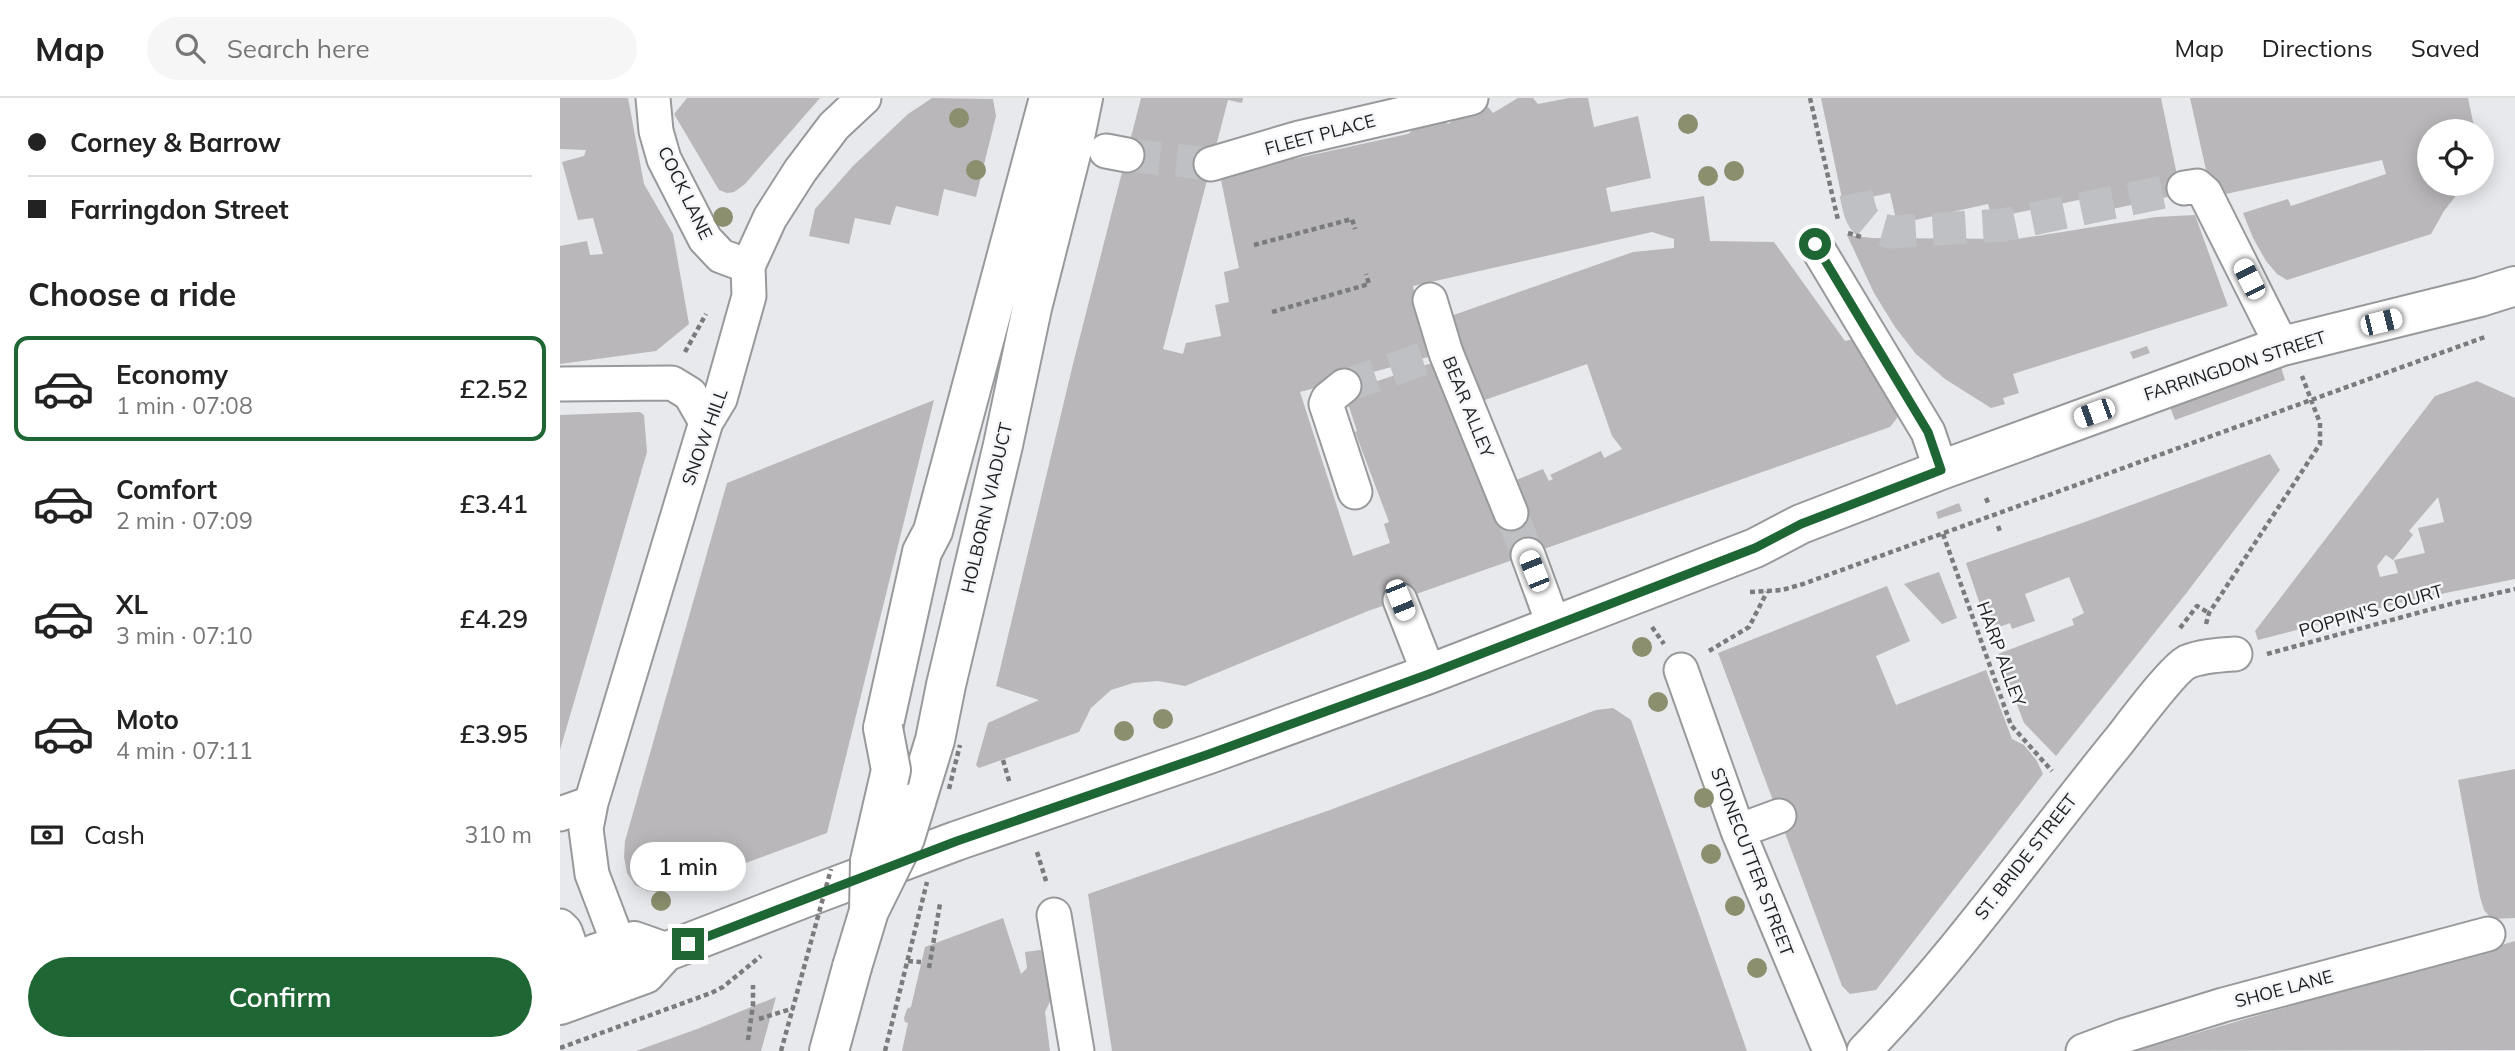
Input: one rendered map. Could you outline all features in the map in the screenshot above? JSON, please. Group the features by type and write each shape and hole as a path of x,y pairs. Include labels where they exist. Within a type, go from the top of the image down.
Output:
{"main road":[{"path":"920,736 922,552 933,531 1049,98"},
{"name":"HOLBORN VIADUCT","path":"869,911 870,861 891,770 920,736 946,685 1083,98"},
{"name":"FARRINGDON STREET","path":"573,968 645,974 665,952 957,841 1429,674 1755,548 1801,524 1941,470 2282,346 2515,286"},
{"name":"HOLBORN VIADUCT","path":"829,1051 869,911 905,838 920,736"},
{"name":"FARRINGDON STREET","path":"573,968 619,945 634,941 665,952"}],"street":[{"name":"COCK LANE","path":"653,98 656,131 664,159 705,239 721,256 748,266"},
{"name":"SNOW HILL","path":"619,945 592,874 586,829 591,803 706,422 720,399 749,296 748,266 770,218 800,170 834,127 863,98"},
{"name":"FLEET PLACE","path":"1211,163 1299,138 1471,98"},
{"path":"2184,188 2197,186 2205,193 2282,346"},
{"path":"1815,244 1928,432 1941,470"},
{"name":"BEAR ALLEY","path":"1430,300 1441,354 1511,513"},
{"path":"560,384 672,383 690,394 706,422"},
{"path":"1343,386 1326,404 1355,492"},
{"path":"1528,555 1554,626"},
{"path":"1400,600 1429,674"},
{"path":"2186,662 2235,654"},
{"name":"ST. BRIDE STREET","path":"1864,1051 1899,1015 2089,777 2186,662"},
{"name":"STONECUTTER STREET","path":"1681,670 1738,831 1830,1051"},
{"path":"560,814 591,803"},
{"path":"1738,831 1779,816"},
{"path":"1054,915 1077,1051"},
{"name":"SHOE LANE","path":"2083,1051 2222,1005 2488,934"}],"path":[{"path":"1810,98 1840,230 1861,237"},
{"path":"1254,245 1352,219 1355,229"},
{"path":"1272,312 1369,284 1366,274"},
{"path":"681,360 708,310"},
{"path":"1752,592 1782,590 1943,534 2489,335"},
{"path":"2186,662 2204,631 2209,613 2320,444 2320,423 2308,390"},
{"path":"1986,498 1989,505"},
{"path":"1998,526 2001,534"},
{"name":"HARP ALLEY","path":"1943,534 2011,725 2052,771"},
{"name":"POPPIN'S COURT","path":"2235,654 2270,654 2454,603 2515,589"},
{"path":"1681,670 1749,627 1767,592"},
{"path":"920,736 946,802"},
{"path":"1003,760 1015,794"},
{"path":"781,1051 831,866"},
{"path":"885,1051 927,881"},
{"path":"929,968 940,904"},
{"path":"560,1048 711,993 723,987 768,950"},
{"path":"908,961 921,962"},
{"path":"748,1040 753,985"},
{"path":"759,1019 794,1009"}],"building":[{"path":"560,98 628,98 644,184 673,234 689,324 656,351 560,364 560,246 587,241 590,255 603,254 593,218 578,220 573,202 562,162 584,156 586,150 560,149"},
{"path":"687,98 820,98 745,184 734,192 727,193 719,190 674,114"},
{"path":"932,98 993,99 996,116 976,197 944,189 938,216 896,206 890,225 855,218 849,244 809,236 815,209 853,166 908,114"},
{"path":"1141,98 1243,98 1242,103 1228,100 1163,349 1183,354 1186,343 1221,336 1215,305 1229,302 1224,272 1239,268 1220,175 1408,134 1436,110 1448,124 1483,101 1493,113 1518,98 1533,98 1538,104 1569,98 1588,98 1594,127 1638,116 1651,178 1606,188 1611,212 1704,196 1710,241 1774,242 1845,341 1857,338 1895,405 1897,418 1890,427 1368,611 1185,686 1158,681 1133,683 1111,690 1091,708 1079,732 979,768 976,765 988,723 1039,700 996,686 1073,364","holes":["1652,232 1674,239 1674,248 1633,252 1448,317 1479,402 1587,364 1612,436 1622,449 1604,458 1601,451 1550,475 1553,479 1549,481 1543,469 1509,483 1438,361 1344,392 1357,431 1355,432 1389,522 1384,524 1390,543 1353,556 1300,392 1428,357 1413,286"]},
{"path":"1821,98 2161,98 2181,194 2085,215 2083,199 1992,218 1988,204 1897,224 1890,193 1843,203"},
{"path":"2190,98 2468,98 2472,119 2417,119 2417,196 2456,196 2431,234 2287,280 2277,274 2266,261 2243,213 2288,199 2291,206 2386,174 2382,160 2212,197"},
{"path":"2195,215 2228,306 2013,374 2019,393 2003,398 2005,404 1991,408 1945,379 1916,354 1874,293 1847,235 1872,238 2017,239 2156,217"},
{"path":"2147,346 2150,353 2133,359 2130,352"},
{"path":"2281,367 2285,380 2175,420 2170,407"},
{"path":"2477,381 2515,398 2515,579 2411,600 2258,640 2255,631 2435,396","holes":["2438,497 2444,522 2418,528 2425,553 2394,560 2398,573 2380,577 2377,566 2386,555 2393,560 2413,535 2409,531"]},
{"path":"934,400 827,833 681,887 659,892 647,891 635,885 627,873 625,841 727,483"},
{"path":"640,412 644,415 647,452 560,750 560,415"},
{"path":"2270,454 2280,470 2188,591 2056,756 2024,723 1998,654 2074,625 2072,619 2084,613 2069,577 2025,594 2035,621 2012,629 2010,623 1989,631 1966,563"},
{"path":"1959,503 1962,511 1938,519 1936,512"},
{"path":"1939,572 1957,618 1942,624 1904,584"},
{"path":"1887,586 1910,641 1876,656 1896,705 1986,670 2012,739 2024,745 2037,761 2043,774 1876,990 1850,994 1842,986 1718,653"},
{"path":"1613,708 1631,720 1747,1051 1112,1051 1088,894 1330,810 1596,710"},
{"path":"2515,769 2515,918 2492,919 2484,910 2480,897 2458,780"},
{"path":"1003,918 1021,974 1027,968 1025,952 1040,950 1049,955 1053,995 1045,1012 1050,1051 902,1051 908,1023 904,1018 907,1009 911,1007 925,947"},
{"path":"2515,941 2515,1050 2138,1051 2138,1050"},
{"path":"776,997 761,1051 636,1051 697,1029"}],"tunnel":[{"path":"1127,155 1211,164"},
{"path":"1856,193 1865,220 1874,227 1891,232 2003,225 2184,188"},
{"path":"1344,386 1435,355"},
{"path":"1511,513 1528,555"}],"route":[{"path":"688,944 957,841 1429,674 1755,548 1801,524 1941,470 1928,432 1815,244"}]}
